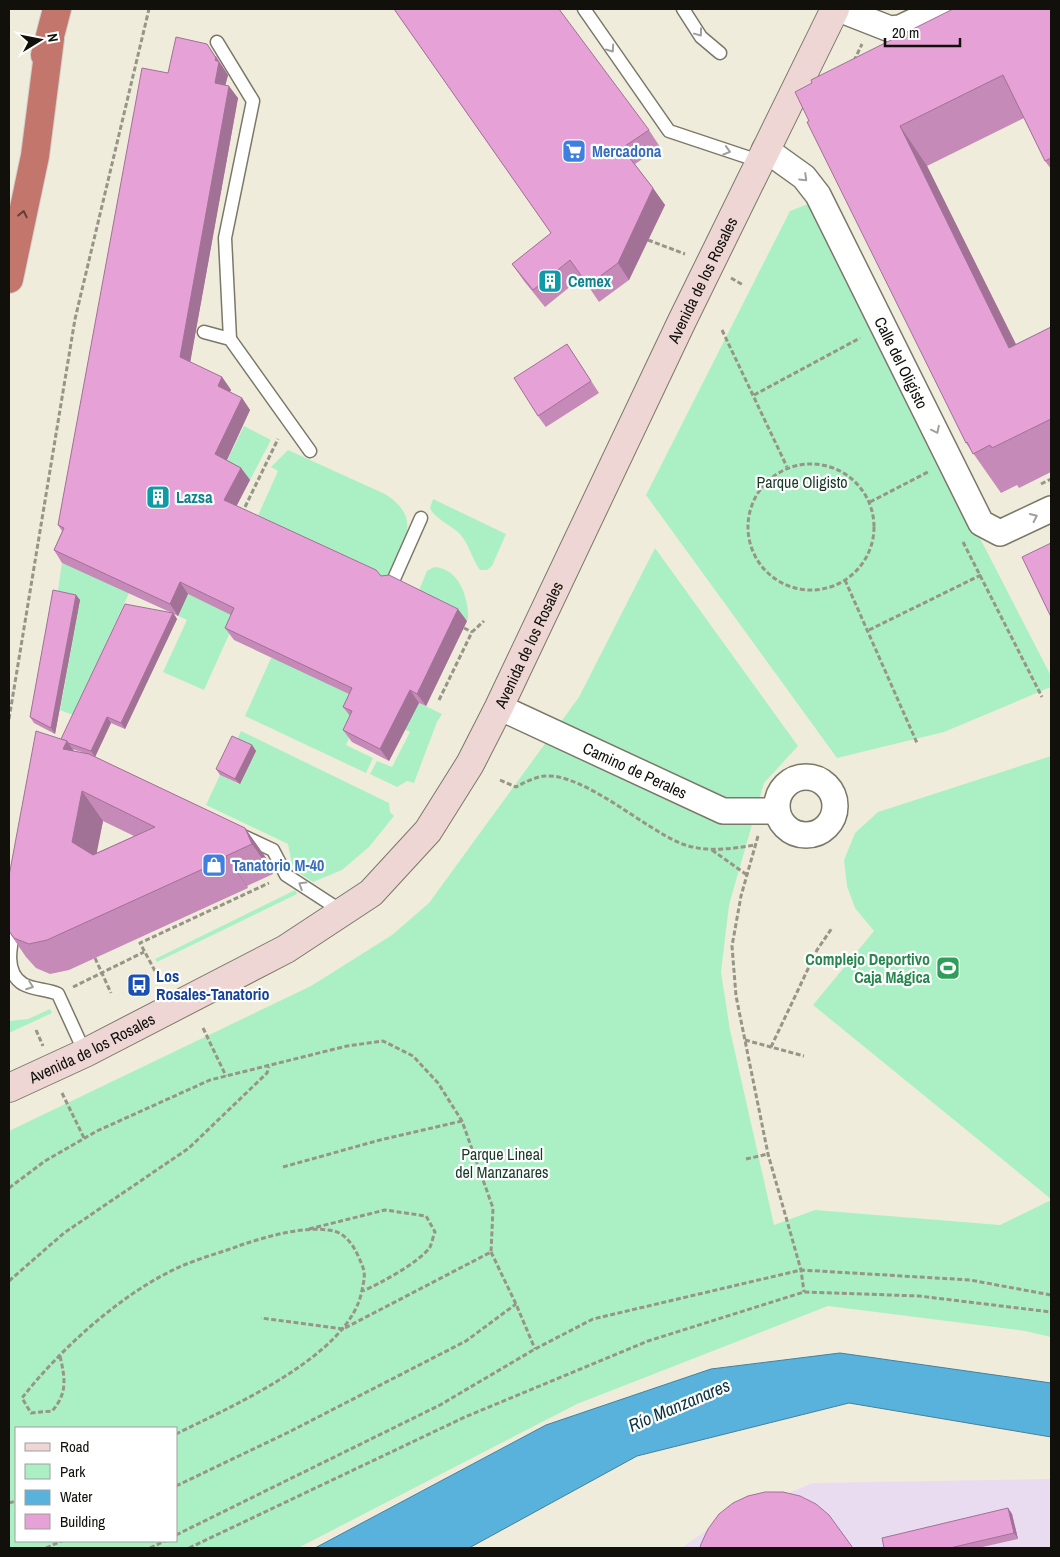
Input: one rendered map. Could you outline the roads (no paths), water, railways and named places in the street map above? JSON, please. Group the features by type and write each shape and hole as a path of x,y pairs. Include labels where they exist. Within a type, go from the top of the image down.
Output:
{"highway":[{"path":"9,187 57,9"},
{"path":"9,279 35,156 50,39"}],"main road":[{"name":"Avenida de los Rosales","path":"11,1082 85,1053 286,949 371,893 428,831 470,764 499,707 762,155 837,9"}],"street":[{"path":"837,9 890,29 900,28 940,9"},
{"name":"Calle del Oligisto","path":"762,155 804,177 818,194 981,523 1000,533 1051,509"},
{"name":"Camino de Perales","path":"499,707 723,811 768,819"}],"lane":[{"path":"584,9 669,131 762,155"},
{"path":"682,9 702,37 720,53"},
{"path":"217,42 253,101 225,238 230,339 310,451"},
{"path":"204,332 230,339"},
{"path":"393,581 421,518"},
{"path":"229,829 273,850 286,875 343,912"},
{"path":"19,903 9,951 12,970 22,984 58,994 85,1053"}],"water":[{"name":"Río Manzanares","path":"840,1353 1051,1383 1051,1437 849,1403 637,1456 469,1548 315,1548 546,1425 711,1369"}],"place":[{"name":"Mercadona","path":"574,151"},
{"name":"Cemex","path":"550,281"},
{"name":"Lazsa","path":"158,497"},
{"name":"Tanatorio M-40","path":"214,865"},
{"name":"Complejo Deportivo Caja Mágica","path":"948,968"},
{"name":"Los Rosales-Tanatorio","path":"139,985"}],"park label":[{"name":"Parque Oligisto","path":"802,482"},
{"name":"Parque Lineal del Manzanares","path":"502,1163"}]}
